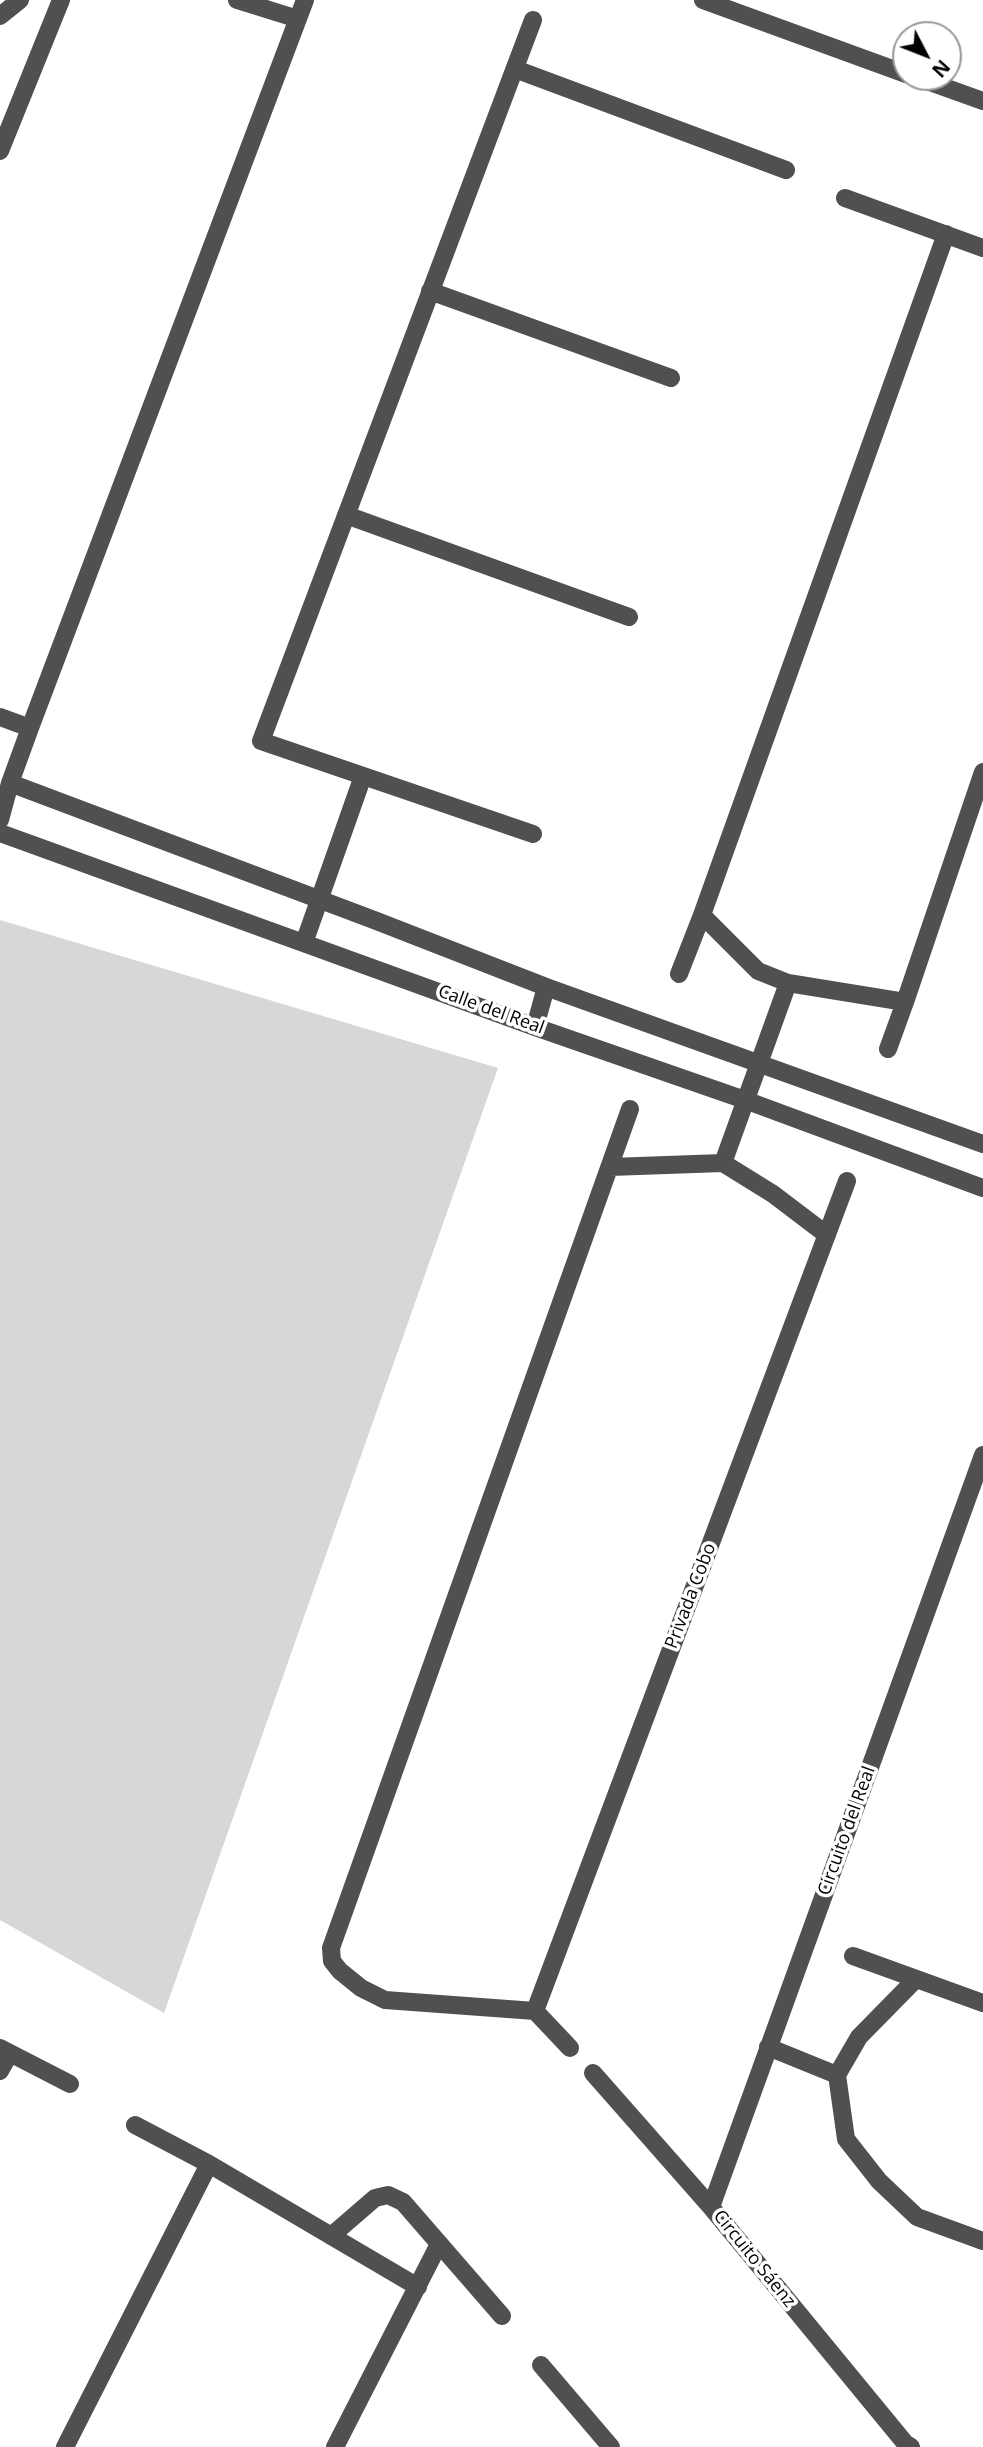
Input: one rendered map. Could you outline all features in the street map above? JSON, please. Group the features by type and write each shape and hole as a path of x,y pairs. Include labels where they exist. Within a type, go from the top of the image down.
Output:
{"street":[{"path":"0,16 20,0"},
{"path":"0,151 61,0"},
{"path":"237,0 298,19"},
{"path":"0,820 30,728 305,0"},
{"path":"703,0 892,69"},
{"path":"533,20 261,741 533,834"},
{"path":"515,69 786,170"},
{"path":"955,91 983,101"},
{"path":"845,198 983,248"},
{"path":"679,974 946,234"},
{"path":"430,291 671,378"},
{"path":"346,515 629,617"},
{"path":"0,717 30,728"},
{"path":"888,1049 983,772"},
{"path":"304,943 363,776"},
{"path":"10,783 374,919 546,987 983,1143"},
{"name":"Calle del Real","path":"0,833 983,1188"},
{"path":"702,915 758,971 788,983 905,1002"},
{"path":"723,1163 788,983"},
{"path":"535,1027 546,987"},
{"path":"570,2048 535,2011 386,2000 361,1988 340,1971 332,1961 331,1948 631,1109"},
{"path":"610,1167 723,1163 773,1194 827,1235"},
{"name":"Privada Cobo","path":"535,2011 847,1181"},
{"name":"Circuito del Real","path":"710,2207 983,1455"},
{"path":"853,1956 983,2003"},
{"path":"916,1979 859,2037 837,2075 846,2139 879,2181 917,2217 983,2241"},
{"path":"768,2047 837,2075"},
{"path":"0,2071 5,2050 70,2084"},
{"name":"Circuito Sáenz","path":"593,2073 710,2207 911,2447"},
{"path":"135,2125 209,2164 418,2287"},
{"path":"65,2447 209,2164"},
{"path":"331,2236 375,2198 388,2195 403,2202 502,2316"},
{"path":"335,2447 439,2244"},
{"path":"541,2365 604,2444"}],"shaded area":[{"path":"0,920 498,1068 164,2013 0,1920"}]}
